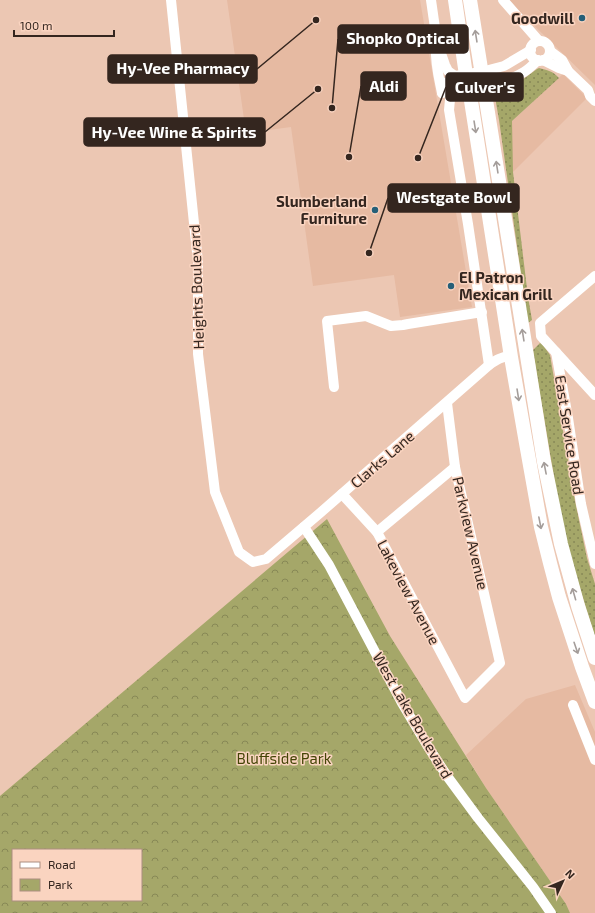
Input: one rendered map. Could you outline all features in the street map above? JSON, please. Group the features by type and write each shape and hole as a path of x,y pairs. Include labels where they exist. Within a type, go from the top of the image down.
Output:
{"highway":[{"path":"455,0 464,80 541,527 569,629 595,702"},
{"path":"470,0 544,462 560,544 595,658"},
{"path":"511,357 516,358 524,364 530,373"}],"street":[{"name":"Heights Boulevard","path":"171,0 198,262 198,354 215,492 239,552 253,562"},
{"path":"431,0 437,42 446,68 448,71 464,80"},
{"path":"503,0 522,22 524,31 534,46 532,55 534,58 568,71 592,90 590,96 595,101"},
{"path":"437,42 436,57 438,75 444,103 449,110"},
{"path":"483,79 511,63 534,46 546,42 550,51 562,60 568,71"},
{"path":"442,93 446,83 483,79 505,81 548,57 550,51"},
{"path":"464,80 452,92 450,96 449,110 482,312 489,365"},
{"path":"595,276 540,323 541,336 595,395"},
{"path":"334,388 327,321 366,316 391,326 482,312"},
{"name":"East Service Road","path":"556,352 581,504 595,564"},
{"name":"Clarks Lane","path":"253,562 266,559 489,365 500,358 511,357"},
{"name":"Parkview Avenue","path":"447,403 456,467 500,663 465,698"},
{"path":"377,532 456,467"},
{"name":"Lakeview Avenue","path":"342,494 377,532 465,698"},
{"name":"West Lake Boulevard","path":"304,527 329,565 402,703 427,745 478,818 533,887 551,913"},
{"path":"573,705 595,760"}],"shaded area":[{"path":"227,0 420,0 472,307 400,317 394,275 313,286 291,127 246,133"},
{"path":"508,0 595,0 595,85"},
{"path":"563,74 587,98 513,172 510,123"},
{"path":"575,685 595,732 595,913 570,913 566,904 486,788 466,755 526,699"}],"green space":[{"path":"539,68 552,72 559,78 512,121 513,172 532,320 528,323 495,97 497,97 504,89 522,80"},
{"path":"540,343 550,355 575,501 587,558 595,584 595,637 565,536 555,483 533,350"},
{"name":"Bluffside Park","path":"327,519 390,636 486,788 566,904 570,913 0,913 0,796"}],"place":[{"name":"Goodwill","path":"582,18"},
{"name":"Hy-Vee Pharmacy","path":"316,20"},
{"name":"Hy-Vee Wine & Spirits","path":"318,89"},
{"name":"Shopko Optical","path":"332,108"},
{"name":"Aldi","path":"349,157"},
{"name":"Culver's","path":"418,158"},
{"name":"Slumberland Furniture","path":"375,210"},
{"name":"Westgate Bowl","path":"369,253"},
{"name":"El Patron Mexican Grill","path":"451,286"}]}
